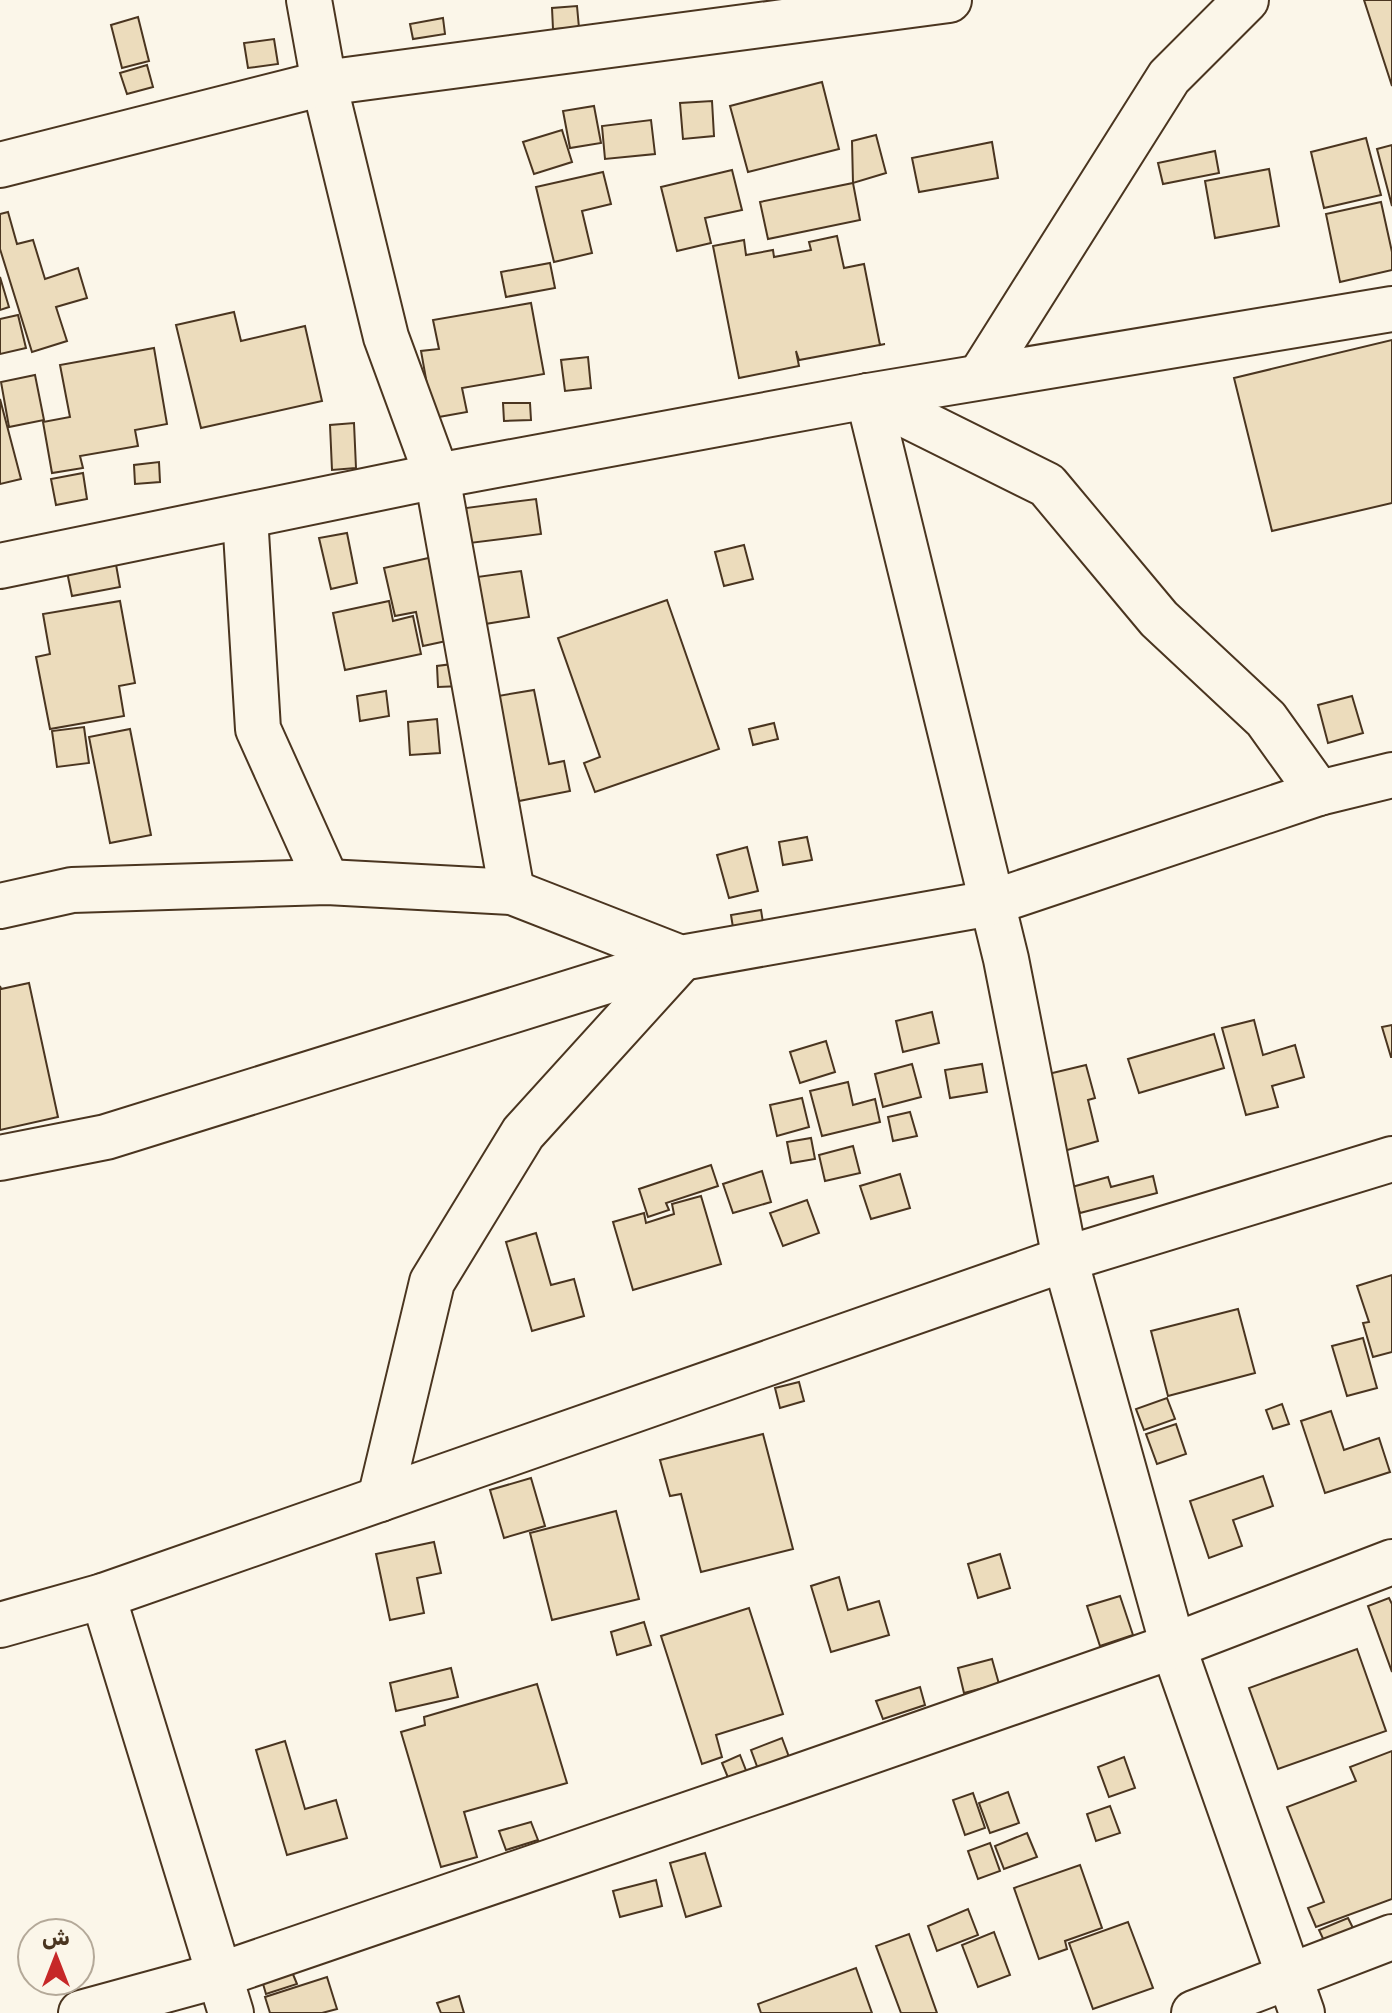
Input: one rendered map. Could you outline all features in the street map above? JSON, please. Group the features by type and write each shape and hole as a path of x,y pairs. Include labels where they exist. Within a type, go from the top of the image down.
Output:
{"street":[{"path":"309,0 324,83 386,337 437,476 512,892"},
{"path":"0,165 324,83 949,0"},
{"path":"981,375 1169,77 1246,0"},
{"path":"0,566 437,476 981,375 1392,309"},
{"path":"868,396 1047,485 1159,619 1266,719 1319,793"},
{"path":"868,396 1006,959 1065,1259 1173,1646 1296,1994"},
{"path":"245,516 258,729 327,882"},
{"path":"0,1158 106,1137 681,958 991,903 1319,793 1392,775"},
{"path":"0,906 72,890 327,882 512,892 681,958"},
{"path":"380,1499 432,1282 523,1133 681,958"},
{"path":"0,1625 103,1596 1065,1259 1392,1159"},
{"path":"81,2013 225,1994 1173,1646 1392,1562"},
{"path":"103,1596 225,1994"},
{"path":"1194,2013 1296,1994 1392,1937"}],"building":[{"path":"1364,0 1392,0 1392,86"},
{"path":"577,6 579,28 553,29 552,8"},
{"path":"138,17 149,61 122,68 111,25"},
{"path":"443,18 445,34 413,39 410,24"},
{"path":"274,39 278,64 248,68 244,43"},
{"path":"147,65 153,87 127,94 120,73"},
{"path":"822,82 839,149 748,172 730,106"},
{"path":"712,101 714,136 683,139 680,103"},
{"path":"594,106 601,143 570,148 563,111"},
{"path":"651,120 655,154 605,159 602,126"},
{"path":"562,130 572,162 534,174 523,142"},
{"path":"876,135 886,173 853,183 852,141"},
{"path":"1366,138 1381,195 1324,208 1311,152"},
{"path":"992,142 998,178 919,192 912,158"},
{"path":"1392,145 1392,206 1377,149"},
{"path":"1215,151 1219,173 1163,184 1158,163"},
{"path":"1269,169 1279,226 1215,238 1205,181"},
{"path":"732,170 742,210 705,218 711,243 677,251 661,187"},
{"path":"603,172 611,204 582,211 592,253 554,262 536,187"},
{"path":"853,183 860,220 768,239 760,202"},
{"path":"1381,202 1392,252 1392,270 1340,282 1326,214"},
{"path":"8,212 17,244 33,240 45,279 78,268 87,298 56,307 67,341 32,352 0,249 0,214"},
{"path":"837,236 844,268 864,264 880,345 799,360 796,351 799,366 739,378 713,246 744,240 746,255 773,250 774,257 811,250 809,242"},
{"path":"550,263 555,288 506,297 501,272"},
{"path":"0,277 9,307 0,310"},
{"path":"531,303 544,374 462,388 467,412 433,418 421,351 439,349 433,320"},
{"path":"234,312 241,341 305,326 322,401 201,428 176,325"},
{"path":"18,315 26,348 0,354 0,319"},
{"path":"1392,340 1392,503 1272,531 1234,378"},
{"path":"154,348 167,424 135,430 138,446 80,456 83,468 52,473 43,422 70,417 60,365"},
{"path":"588,357 591,388 565,391 561,360"},
{"path":"35,375 44,420 9,427 1,382"},
{"path":"0,399 21,479 0,484"},
{"path":"503,403 530,403 531,420 504,421"},
{"path":"354,423 356,468 332,470 330,425"},
{"path":"159,462 160,482 135,484 134,465"},
{"path":"83,473 87,499 56,505 51,479"},
{"path":"536,499 541,534 470,543 466,508"},
{"path":"347,533 357,583 331,589 319,538"},
{"path":"744,545 753,579 724,586 715,552"},
{"path":"433,557 451,640 423,646 416,612 395,616 384,568"},
{"path":"115,559 120,587 72,596 66,567"},
{"path":"521,571 529,617 485,624 477,577"},
{"path":"667,600 719,749 595,792 584,763 600,757 558,638"},
{"path":"120,601 135,683 119,686 124,716 50,729 36,657 50,654 43,614"},
{"path":"389,601 393,621 413,616 421,654 345,670 333,613"},
{"path":"461,663 462,686 438,687 437,666"},
{"path":"534,690 549,764 564,761 570,791 519,801 498,696"},
{"path":"386,691 389,716 360,721 357,696"},
{"path":"1352,696 1363,733 1328,743 1318,705"},
{"path":"437,719 440,753 410,755 408,722"},
{"path":"774,723 778,739 753,745 749,729"},
{"path":"84,727 89,763 57,767 52,731"},
{"path":"130,729 151,835 110,843 89,737"},
{"path":"807,837 812,860 783,865 779,842"},
{"path":"747,847 758,891 729,898 717,855"},
{"path":"761,910 765,935 735,940 731,915"},
{"path":"29,983 58,1117 0,1130 0,986 1,989"},
{"path":"932,1012 939,1043 903,1052 896,1021"},
{"path":"1254,1020 1263,1055 1295,1045 1304,1077 1272,1086 1278,1107 1246,1115 1222,1028"},
{"path":"1392,1025 1392,1057 1391,1057 1382,1027"},
{"path":"1214,1034 1224,1068 1139,1093 1128,1059"},
{"path":"826,1041 835,1072 800,1083 790,1052"},
{"path":"912,1064 921,1097 883,1107 875,1074"},
{"path":"982,1064 987,1092 950,1098 945,1070"},
{"path":"1086,1065 1095,1098 1088,1100 1098,1141 1064,1151 1044,1075"},
{"path":"848,1082 853,1105 875,1099 880,1122 822,1136 810,1091"},
{"path":"802,1098 809,1127 777,1136 770,1105"},
{"path":"910,1112 917,1136 893,1141 888,1117"},
{"path":"811,1138 815,1159 791,1163 787,1142"},
{"path":"853,1146 860,1173 825,1181 819,1155"},
{"path":"711,1165 718,1186 666,1203 669,1210 648,1217 639,1189"},
{"path":"762,1171 771,1202 733,1213 723,1184"},
{"path":"900,1174 910,1208 871,1219 860,1186"},
{"path":"1153,1176 1157,1193 1080,1213 1072,1187 1108,1177 1111,1187"},
{"path":"701,1196 721,1264 633,1290 613,1222 644,1213 646,1223 674,1214 672,1204"},
{"path":"807,1200 819,1233 783,1246 770,1213"},
{"path":"536,1233 551,1285 574,1279 584,1316 532,1331 506,1242"},
{"path":"1392,1275 1392,1352 1373,1357 1363,1323 1369,1322 1357,1286"},
{"path":"1238,1309 1255,1373 1168,1396 1151,1331"},
{"path":"1363,1338 1377,1388 1347,1396 1332,1346"},
{"path":"799,1382 804,1401 780,1408 775,1388"},
{"path":"1167,1398 1175,1419 1144,1430 1136,1409"},
{"path":"1282,1404 1289,1424 1273,1429 1266,1410"},
{"path":"1331,1411 1344,1450 1379,1438 1390,1472 1325,1493 1301,1421"},
{"path":"1176,1424 1186,1454 1157,1464 1146,1434"},
{"path":"763,1434 793,1549 701,1572 681,1494 670,1496 660,1460"},
{"path":"1263,1476 1273,1506 1233,1520 1242,1546 1209,1558 1190,1501"},
{"path":"531,1478 545,1526 504,1538 490,1490"},
{"path":"616,1511 639,1599 552,1620 530,1533"},
{"path":"434,1542 441,1573 417,1578 424,1613 390,1620 376,1554"},
{"path":"1000,1554 1010,1588 978,1598 968,1564"},
{"path":"839,1577 848,1610 879,1601 889,1635 831,1652 811,1586"},
{"path":"1120,1596 1133,1635 1100,1646 1087,1606"},
{"path":"1389,1598 1392,1604 1392,1672 1368,1606"},
{"path":"749,1608 783,1714 716,1735 722,1757 702,1764 661,1636"},
{"path":"644,1622 651,1645 617,1655 611,1632"},
{"path":"1357,1649 1386,1731 1278,1769 1249,1688"},
{"path":"992,1659 999,1684 964,1693 958,1668"},
{"path":"451,1668 458,1697 396,1711 390,1683"},
{"path":"537,1684 567,1783 464,1812 477,1857 441,1867 401,1732 425,1725 424,1717"},
{"path":"920,1687 925,1705 883,1719 876,1701"},
{"path":"782,1738 789,1757 758,1769 751,1750"},
{"path":"285,1741 305,1809 336,1800 347,1838 287,1855 256,1750"},
{"path":"1392,1751 1392,1899 1316,1927 1308,1908 1324,1902 1287,1807 1356,1781 1350,1767"},
{"path":"740,1755 747,1773 729,1780 722,1763"},
{"path":"1124,1757 1135,1788 1109,1797 1098,1767"},
{"path":"1008,1792 1019,1823 990,1833 979,1803"},
{"path":"973,1793 985,1828 965,1835 953,1800"},
{"path":"1110,1806 1120,1833 1096,1841 1087,1814"},
{"path":"531,1822 538,1840 506,1850 499,1831"},
{"path":"1027,1833 1037,1857 1004,1869 995,1846"},
{"path":"990,1843 1000,1871 978,1879 968,1851"},
{"path":"705,1853 721,1906 686,1917 670,1863"},
{"path":"1080,1865 1102,1928 1065,1941 1067,1949 1039,1959 1014,1888"},
{"path":"656,1880 662,1906 620,1917 613,1891"},
{"path":"968,1909 978,1935 937,1951 928,1926"},
{"path":"1348,1918 1355,1932 1326,1945 1319,1930"},
{"path":"1128,1922 1153,1988 1093,2009 1069,1943"},
{"path":"994,1932 1010,1975 978,1987 962,1945"},
{"path":"909,1934 937,2013 901,2013 876,1946"},
{"path":"290,1967 297,1984 266,1994 261,1977"},
{"path":"856,1968 872,2013 761,2013 758,2004"},
{"path":"327,1977 337,2009 322,2013 270,2013 265,1997"},
{"path":"459,1996 464,2013 441,2013 437,2003"}]}
